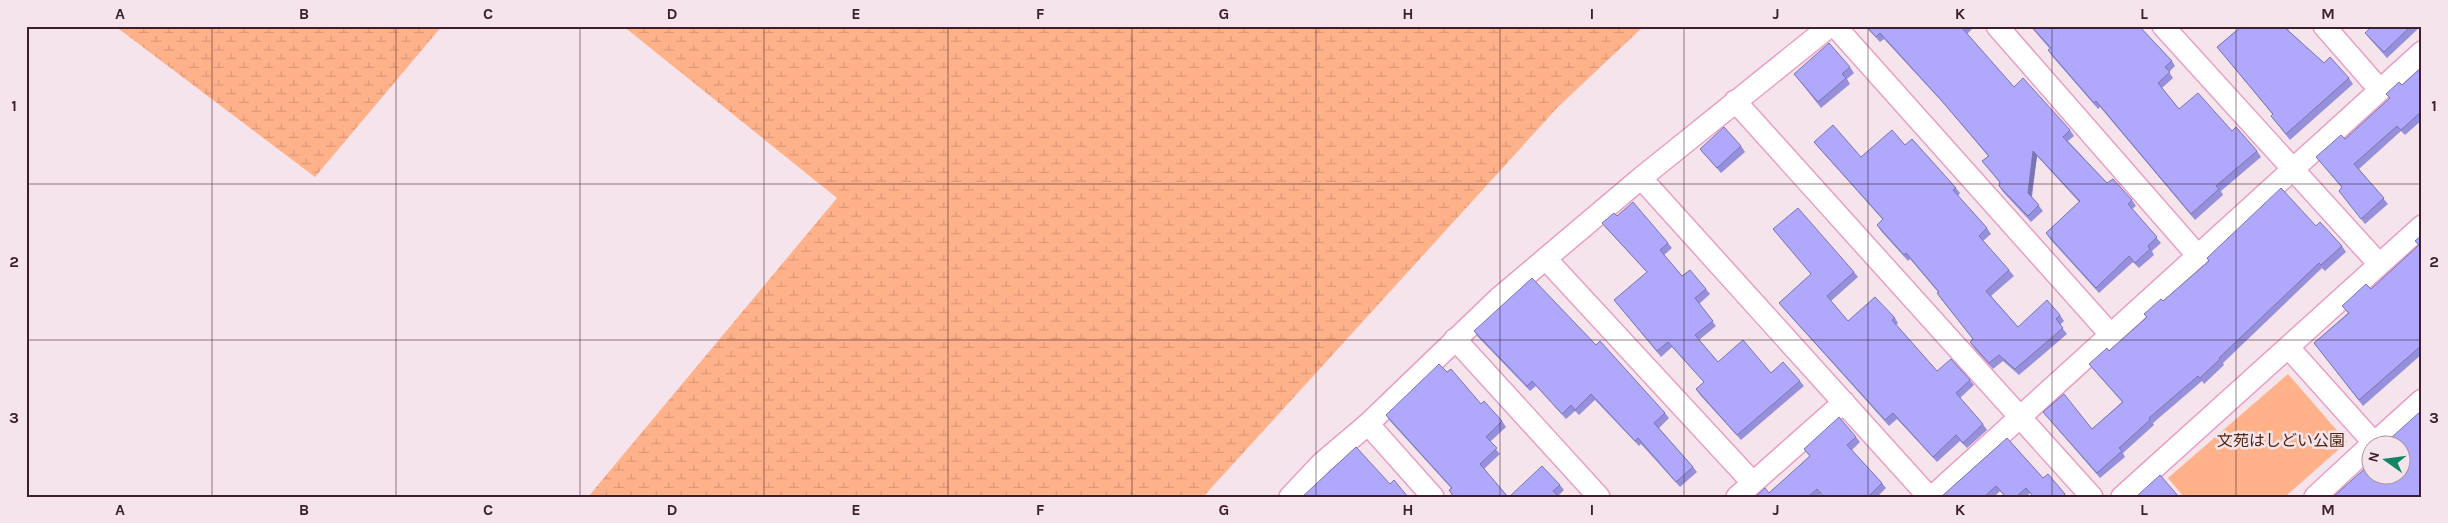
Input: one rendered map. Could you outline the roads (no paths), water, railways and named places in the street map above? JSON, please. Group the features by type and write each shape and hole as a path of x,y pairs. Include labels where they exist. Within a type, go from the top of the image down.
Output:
{"street":[{"path":"1290,497 1322,463 1368,424 1455,339 1546,259 1641,178 1830,26"},
{"path":"1835,26 2111,335"},
{"path":"1998,26 2198,256"},
{"path":"2163,26 2379,264"},
{"path":"2324,26 2380,90"},
{"path":"1641,178 1931,497 2422,52"},
{"path":"1735,101 2092,497"},
{"path":"2122,497 2422,226"},
{"path":"1546,259 1745,490 1844,402"},
{"path":"1455,339 1599,497"},
{"path":"2288,347 2364,436"},
{"path":"2382,436 2422,400"},
{"path":"1368,424 1433,497"},
{"path":"2315,497 2360,456"}],"park label":[{"name":"文苑はしどい公園","path":"2281,440"}]}
